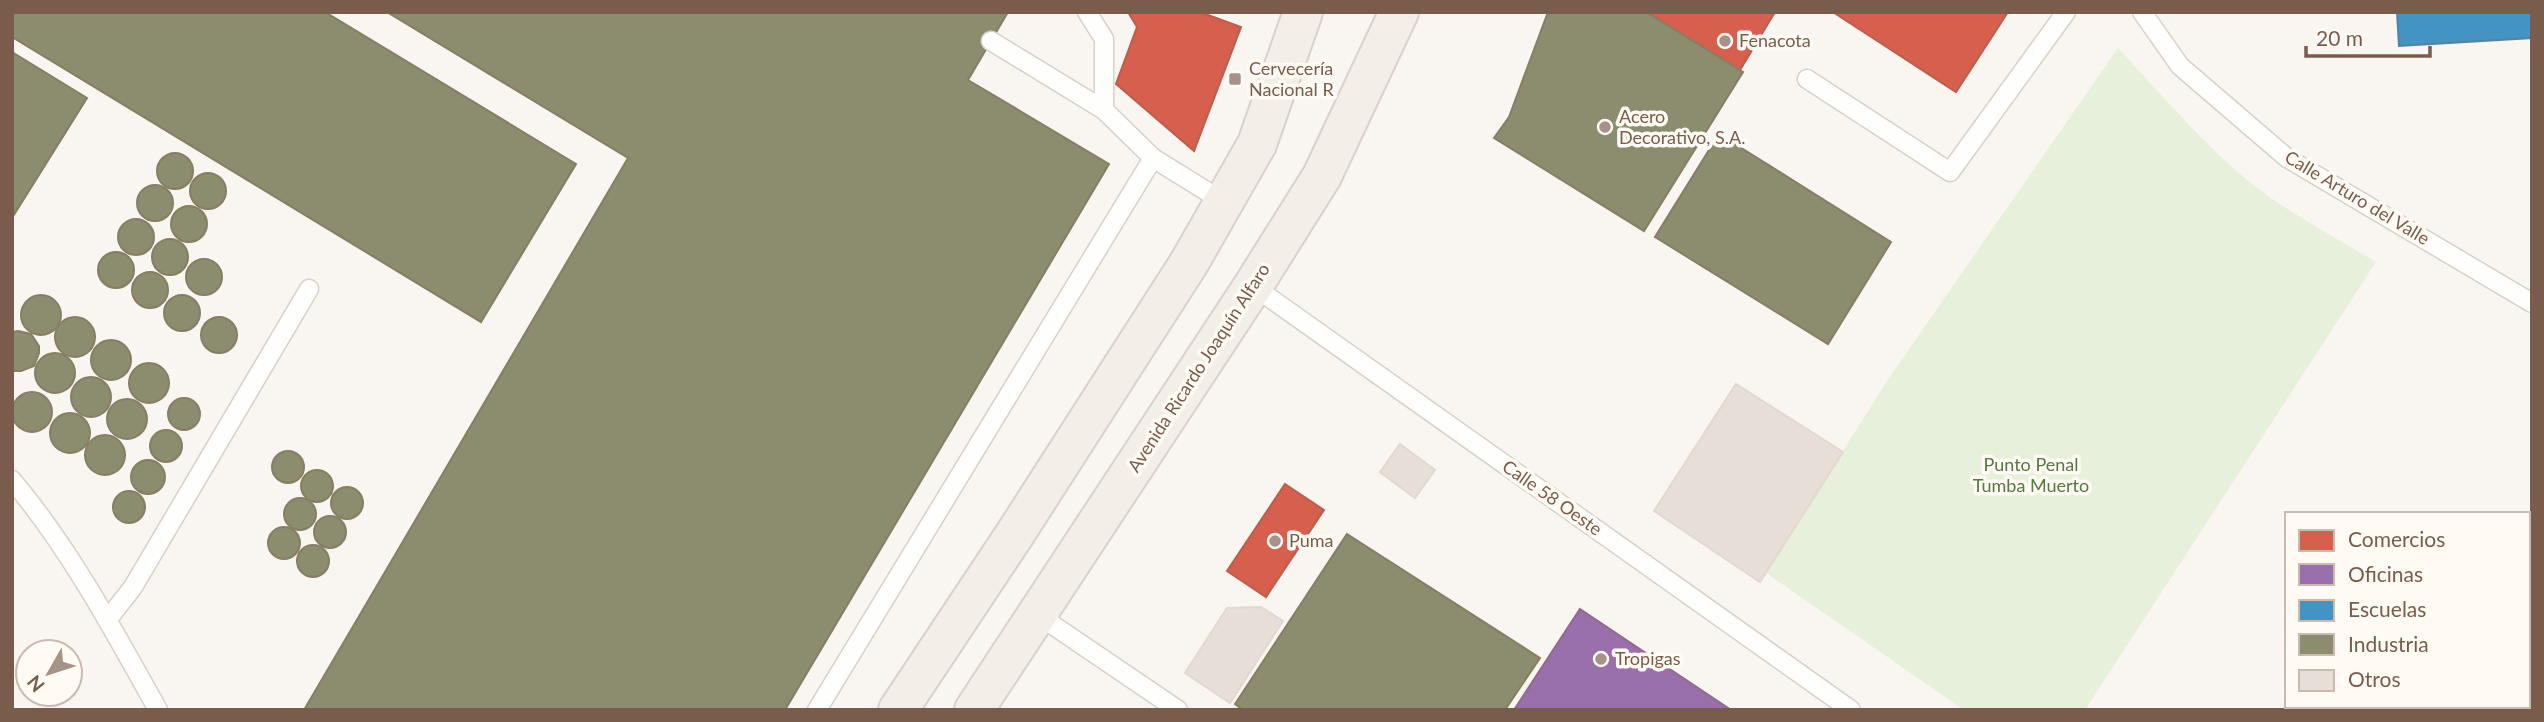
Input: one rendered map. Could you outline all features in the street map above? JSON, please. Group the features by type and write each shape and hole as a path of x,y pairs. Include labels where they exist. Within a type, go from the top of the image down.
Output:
{"main road":[{"path":"898,710 1189,263 1257,144 1303,12"},
{"name":"Avenida Ricardo Joaquín Alfaro","path":"974,710 1253,286 1322,176 1399,12"}],"lane":[{"path":"1087,12 1104,38 1104,110"},
{"path":"1807,79 1950,172 2066,12"},
{"name":"Calle Arturo del Valle","path":"2142,12 2180,66 2287,158 2532,303"},
{"path":"991,41 1104,110 1153,158 1224,202"},
{"path":"817,710 1153,158"},
{"name":"Calle 58 Oeste","path":"1253,286 1851,710"},
{"path":"108,619 133,587 309,289"},
{"path":"12,480 31,503 108,619 158,710"},
{"path":"1038,615 1178,710"}],"green space":[{"name":"Punto Penal Tumba Muerto","path":"2118,48 2191,127 2250,182 2297,215 2376,262 2085,710 1964,710 1766,573 1887,381"}],"building: Comercios":[{"path":"1128,12 1200,12 1241,27 1194,151 1116,84 1137,27"},
{"name":"Fenacota","path":"1646,12 1775,12 1740,70"},
{"path":"1833,12 2008,12 1956,92"},
{"name":"Puma","path":"1285,484 1324,510 1266,597 1227,571"}],"building: Oficinas":[{"name":"Tropigas","path":"1580,609 1731,710 1514,710"}],"building: Escuelas":[{"path":"2397,12 2532,12 2532,38 2399,46"},
{"path":"2530,646 2532,647 2532,682 2530,681"},
{"path":"2530,693 2532,694 2532,710 2309,710 2530,708"}],"building: Industria":[{"path":"12,12 325,12 576,164 481,322 12,37"},
{"path":"387,12 1008,12 968,80 1109,164 785,710 304,710 628,158"},
{"name":"Acero Decorativo, S.A.","path":"1548,12 1646,12 1743,72 1644,231 1494,138 1509,117"},
{"path":"12,52 87,98 12,218"},
{"path":"1719,134 1891,242 1828,344 1655,237"},
{"path":"175,153 188,158 193,171 188,184 175,189 162,184 157,171 162,158"},
{"path":"208,173 221,178 226,191 221,204 208,209 195,204 190,191 195,178"},
{"path":"155,185 168,190 173,203 168,216 155,221 142,216 137,203 142,190"},
{"path":"189,206 202,211 207,224 202,237 189,242 176,237 171,224 176,211"},
{"path":"136,219 149,224 154,237 149,250 136,255 123,250 118,237 123,224"},
{"path":"170,239 183,244 188,257 183,270 170,275 157,270 152,257 157,244"},
{"path":"116,252 129,257 134,270 129,283 116,288 103,283 98,270 103,257"},
{"path":"204,259 217,264 222,277 217,290 204,295 191,290 186,277 191,264"},
{"path":"150,272 163,277 168,290 163,303 150,308 137,303 132,290 137,277"},
{"path":"41,295 49,296 55,301 60,307 60,323 55,329 49,334 41,335 33,334 27,329 22,323 21,315 22,307 27,301 33,296"},
{"path":"182,295 195,300 200,313 195,326 182,331 169,326 164,313 169,300"},
{"path":"75,317 83,318 89,323 94,329 94,345 89,351 83,356 75,357 67,356 61,351 56,345 55,337 56,329 61,323 67,318"},
{"path":"219,317 232,322 237,335 232,348 219,353 206,348 201,335 206,322"},
{"path":"12,332 31,334 39,346 39,353 34,366 12,371"},
{"path":"111,340 119,341 125,346 130,352 130,368 125,374 119,379 111,380 103,379 97,374 92,368 91,360 92,352 97,346 103,341"},
{"path":"55,353 63,354 69,359 74,365 74,381 69,387 63,392 55,393 47,392 41,387 36,381 35,373 36,365 41,359 47,354"},
{"path":"149,363 157,364 163,369 168,375 168,391 163,397 157,402 149,403 141,402 135,397 130,391 129,383 130,375 135,369 141,364"},
{"path":"91,377 99,378 105,383 110,389 110,405 105,411 99,416 91,417 83,416 77,411 72,405 71,397 72,389 77,383 83,378"},
{"path":"32,392 40,393 46,398 51,404 51,420 46,426 40,431 32,432 24,431 18,426 13,420 12,412 13,404 18,398 24,393"},
{"path":"184,398 196,402 200,414 196,426 184,430 172,426 168,414 172,402"},
{"path":"127,399 135,400 141,405 146,411 146,427 141,433 135,438 127,439 119,438 113,433 108,427 107,419 108,411 113,405 119,400"},
{"path":"70,413 78,414 84,419 89,425 89,441 84,447 78,452 70,453 62,452 56,447 51,441 50,433 51,425 56,419 62,414"},
{"path":"166,430 178,434 182,446 178,458 166,462 154,458 150,446 154,434"},
{"path":"105,435 113,436 119,441 124,447 124,463 119,469 113,474 105,475 97,474 91,469 86,463 85,455 86,447 91,441 97,436"},
{"path":"288,451 300,455 304,467 300,479 288,483 276,479 272,467 276,455"},
{"path":"148,460 160,465 165,477 160,489 148,494 136,489 131,477 136,465"},
{"path":"317,470 329,474 333,486 329,498 317,502 305,498 301,486 305,474"},
{"path":"347,487 359,491 363,503 359,515 347,519 335,515 331,503 335,491"},
{"path":"129,491 141,495 145,507 141,519 129,523 117,519 113,507 117,495"},
{"path":"300,498 312,502 316,514 312,526 300,530 288,526 284,514 288,502"},
{"path":"330,516 342,520 346,532 342,544 330,548 318,544 314,532 318,520"},
{"path":"284,527 296,531 300,543 296,555 284,559 272,555 268,543 272,531"},
{"path":"1347,534 1540,658 1505,710 1243,710 1235,704"},
{"path":"313,545 325,549 329,561 325,573 313,577 301,573 297,561 301,549"}],"building: Otros":[{"path":"1736,384 1843,452 1760,582 1654,511"},
{"path":"1400,444 1435,470 1415,498 1380,472"},
{"path":"1261,607 1283,621 1230,703 1185,673 1227,608"}],"place":[{"name":"Fenacota","path":"1725,41"},
{"name":"Cervecería Nacional R","path":"1235,79"},
{"name":"Acero Decorativo, S.A.","path":"1605,127"},
{"name":"Puma","path":"1275,541"},
{"name":"Tropigas","path":"1601,659"}]}
